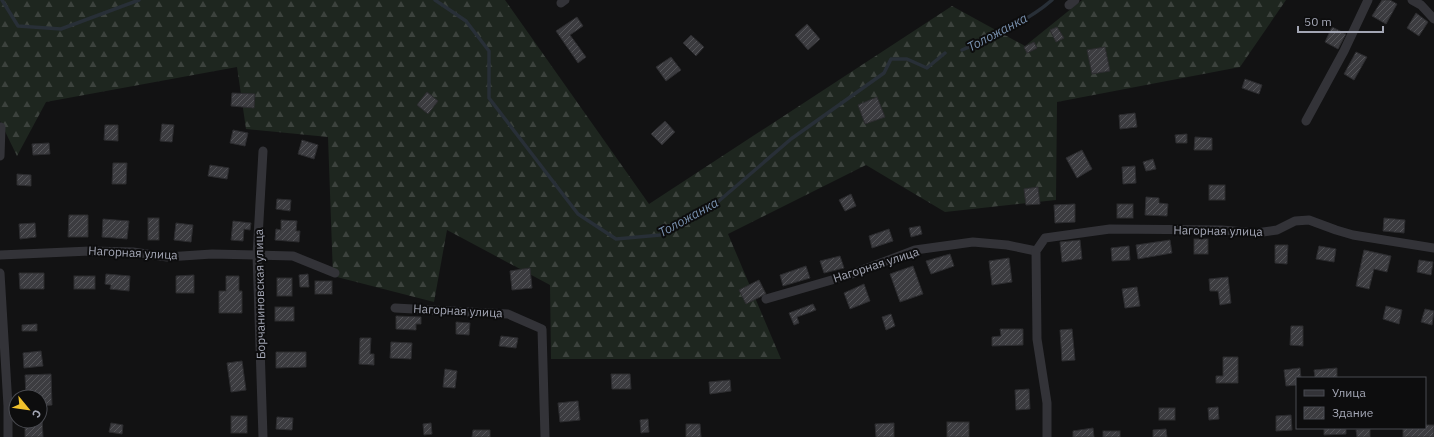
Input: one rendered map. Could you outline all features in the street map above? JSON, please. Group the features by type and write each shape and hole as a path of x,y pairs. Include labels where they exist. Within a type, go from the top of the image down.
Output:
{"street":[{"path":"1306,120 1344,51 1368,0"},
{"path":"1412,0 1421,3 1434,19"},
{"path":"0,156 1,127"},
{"name":"Борчаниновская улица","path":"262,437 257,255 264,151"},
{"name":"Нагорная улица","path":"766,299 849,275 914,250 972,242 1007,245 1036,251 1045,238 1110,229 1222,230 1256,233 1277,230 1295,221 1309,220 1353,235 1434,248"},
{"name":"Нагорная улица","path":"0,255 90,251 133,252 167,257 212,254 293,256 335,273"},
{"path":"1036,251 1037,340 1047,403 1047,437"},
{"path":"0,273 8,406 8,437"},
{"name":"Нагорная улица","path":"394,308 508,314 542,329 545,437"}],"green space":[{"path":"0,0 505,0 649,204 952,6 1025,46 1082,0 1286,0 1240,67 1057,102 1056,200 945,212 866,165 728,234 781,359 551,359 550,285 447,230 434,302 333,276 328,137 246,129 237,67 46,102 17,156 0,121"}],"building":[{"path":"1382,0 1390,0 1397,4 1386,24 1372,16"},
{"path":"1416,13 1428,22 1419,36 1407,28"},
{"path":"577,17 583,26 570,35 586,57 578,63 556,31"},
{"path":"807,24 820,39 808,50 795,35"},
{"path":"1057,27 1064,38 1056,42 1050,30"},
{"path":"1332,27 1346,34 1338,49 1325,42"},
{"path":"691,35 704,47 696,56 683,43"},
{"path":"1034,42 1037,48 1027,53 1024,47"},
{"path":"1105,47 1110,71 1092,74 1087,50"},
{"path":"1356,52 1367,57 1354,80 1344,74"},
{"path":"671,57 681,70 666,81 656,67"},
{"path":"1245,79 1262,85 1259,94 1242,88"},
{"path":"427,92 438,101 428,114 417,105"},
{"path":"232,93 255,94 254,108 231,106"},
{"path":"877,97 885,117 865,124 858,105"},
{"path":"1135,113 1137,127 1120,129 1119,115"},
{"path":"665,121 675,132 662,145 651,134"},
{"path":"162,124 174,125 172,142 160,141"},
{"path":"105,125 118,125 118,141 104,140"},
{"path":"233,130 248,133 245,146 230,143"},
{"path":"1187,134 1187,143 1176,143 1175,135"},
{"path":"1195,137 1212,138 1212,150 1194,150"},
{"path":"302,140 318,145 314,159 298,154"},
{"path":"49,143 50,154 33,155 32,144"},
{"path":"1082,150 1092,169 1077,178 1066,158"},
{"path":"1153,159 1156,169 1146,171 1143,162"},
{"path":"113,163 127,163 126,184 112,184"},
{"path":"210,165 229,168 227,179 208,176"},
{"path":"1135,166 1136,183 1123,184 1122,167"},
{"path":"17,174 31,175 31,186 17,185"},
{"path":"1209,185 1225,185 1225,200 1209,200"},
{"path":"1038,187 1040,204 1026,205 1024,189"},
{"path":"851,194 856,206 845,211 839,200"},
{"path":"1146,197 1159,198 1159,203 1168,204 1167,216 1145,215"},
{"path":"277,199 291,200 290,211 276,209"},
{"path":"1075,204 1075,222 1055,223 1054,205"},
{"path":"1117,204 1133,204 1133,218 1117,218"},
{"path":"69,215 88,215 88,237 68,237"},
{"path":"148,218 159,218 159,240 148,240"},
{"path":"1384,218 1405,220 1404,233 1383,231"},
{"path":"103,219 129,221 127,239 102,237"},
{"path":"281,220 297,221 296,231 300,231 299,242 275,240 276,229 281,230"},
{"path":"233,221 251,223 250,230 244,229 243,241 231,240"},
{"path":"35,223 36,237 20,239 19,224"},
{"path":"176,223 193,225 191,242 174,240"},
{"path":"920,226 922,234 911,237 909,228"},
{"path":"889,229 893,241 872,248 869,236"},
{"path":"1194,239 1208,239 1208,254 1194,254"},
{"path":"1080,240 1082,259 1062,262 1060,242"},
{"path":"1170,240 1172,253 1138,259 1136,245"},
{"path":"1275,245 1288,245 1287,264 1275,263"},
{"path":"1129,246 1130,260 1112,261 1111,248"},
{"path":"1319,246 1336,249 1334,262 1316,259"},
{"path":"1364,250 1391,256 1387,272 1374,269 1369,289 1356,286"},
{"path":"950,254 954,266 931,274 926,261"},
{"path":"840,256 844,268 824,273 820,261"},
{"path":"1009,258 1012,282 992,285 989,261"},
{"path":"1419,260 1433,262 1431,275 1417,272"},
{"path":"806,266 810,278 783,286 780,275"},
{"path":"913,266 923,294 900,302 890,274"},
{"path":"530,268 532,288 512,290 510,271"},
{"path":"19,273 44,273 44,289 20,289"},
{"path":"106,274 130,276 129,291 110,289 111,285 105,284"},
{"path":"308,274 309,287 300,287 299,275"},
{"path":"194,275 194,293 176,293 176,276"},
{"path":"74,276 95,276 95,289 74,289"},
{"path":"226,276 239,276 239,291 242,291 242,313 219,313 219,291 226,291"},
{"path":"1228,277 1231,303 1220,305 1218,291 1210,291 1209,279"},
{"path":"277,278 292,278 292,296 277,296"},
{"path":"759,280 766,294 746,304 739,290"},
{"path":"315,281 332,281 332,294 315,294"},
{"path":"864,284 870,301 850,309 844,293"},
{"path":"1137,287 1140,306 1125,308 1122,289"},
{"path":"813,304 816,310 797,317 799,323 794,325 789,313"},
{"path":"1386,306 1402,310 1399,324 1383,319"},
{"path":"275,307 294,307 294,321 275,321"},
{"path":"1425,309 1434,311 1432,325 1421,322"},
{"path":"891,314 895,326 886,330 882,317"},
{"path":"396,316 421,317 421,324 416,324 416,330 396,329"},
{"path":"456,322 470,323 469,335 456,334"},
{"path":"37,324 37,331 22,331 22,325"},
{"path":"1291,326 1303,326 1303,346 1290,345"},
{"path":"1000,329 1023,329 1023,345 992,346 992,337 1001,336"},
{"path":"1072,329 1075,360 1062,361 1060,330"},
{"path":"501,336 518,338 516,348 499,346"},
{"path":"360,338 371,338 370,354 374,354 374,365 359,364"},
{"path":"391,342 412,343 411,359 390,358"},
{"path":"41,351 43,366 24,368 23,353"},
{"path":"276,352 306,352 306,367 276,368"},
{"path":"1223,357 1238,357 1238,383 1216,383 1216,376 1223,376"},
{"path":"242,361 246,390 231,392 227,363"},
{"path":"1300,368 1301,377 1296,377 1296,385 1286,386 1284,370"},
{"path":"1337,368 1337,377 1315,377 1314,370"},
{"path":"445,369 457,371 455,388 443,387"},
{"path":"51,374 52,405 48,405 48,389 26,389 25,375"},
{"path":"611,374 630,374 631,389 612,389"},
{"path":"730,380 731,391 710,394 709,382"},
{"path":"1029,389 1030,409 1016,410 1015,390"},
{"path":"578,401 580,420 560,422 558,403"},
{"path":"1218,407 1219,419 1209,420 1208,408"},
{"path":"1159,408 1175,408 1175,420 1159,420"},
{"path":"1291,415 1292,430 1276,431 1276,416"},
{"path":"231,416 247,416 247,433 231,433"},
{"path":"277,417 293,418 292,430 276,429"},
{"path":"648,419 649,432 641,433 640,420"},
{"path":"947,422 969,422 969,437 947,437"},
{"path":"111,423 123,425 122,434 109,432"},
{"path":"431,423 432,434 424,435 423,424"},
{"path":"894,423 894,437 876,437 875,424"},
{"path":"686,424 700,424 701,437 686,437"},
{"path":"1426,425 1434,425 1434,437 1403,437 1403,429 1426,429"},
{"path":"1093,428 1094,437 1073,437 1073,431"},
{"path":"25,429 43,429 43,437 25,437"},
{"path":"1166,429 1167,437 1153,437 1153,430"},
{"path":"1324,429 1346,429 1346,434 1324,435"},
{"path":"1370,429 1370,437 1357,437 1356,430"},
{"path":"473,430 490,430 490,437 472,437"},
{"path":"1103,431 1120,431 1120,437 1103,437"}],"waterway":[{"name":"Толожанка","path":"2,0 18,26 61,29 139,0"},
{"name":"Толожанка","path":"435,0 466,21 489,51 489,98 578,214 616,239 660,235 713,206 791,139 884,73 891,59 907,59 927,68 945,53"},
{"name":"Толожанка","path":"962,50 1020,22 1052,0"}]}
